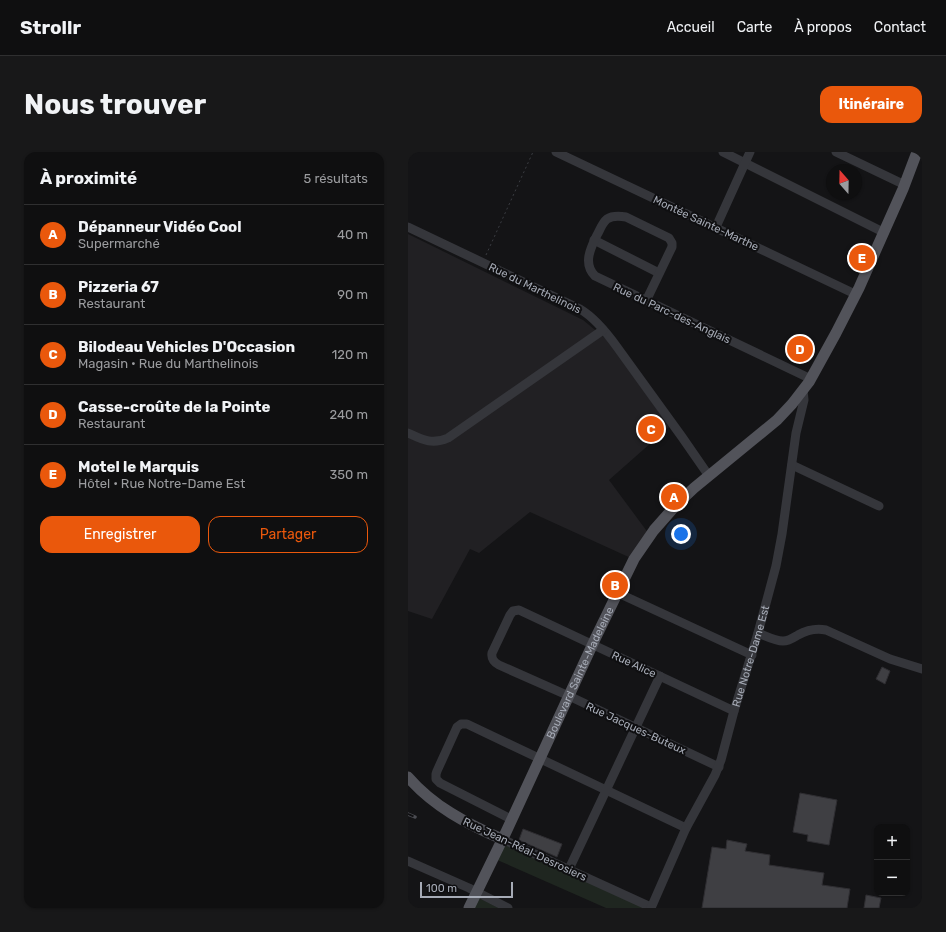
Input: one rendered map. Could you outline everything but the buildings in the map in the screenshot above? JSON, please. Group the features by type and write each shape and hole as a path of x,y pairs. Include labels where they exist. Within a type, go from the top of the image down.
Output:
{"main road":[{"path":"811,378 830,345 855,294 905,185 917,152"},
{"name":"Boulevard Sainte-Madeleine","path":"469,908 634,559 654,530 681,500 777,420 792,404 811,378"},
{"name":"Rue Jean-Réal-Desrosiers","path":"408,777 425,794 445,810 467,823 502,839"}],"street":[{"name":"Montée Sainte-Marthe","path":"556,152 855,294"},
{"path":"723,152 883,232"},
{"path":"716,227 750,152"},
{"path":"836,152 905,185"},
{"name":"Rue du Parc-des-Anglais","path":"659,273 672,247 670,239 626,217 613,217 604,222 588,255 589,266 595,276 811,378"},
{"name":"Rue du Marthelinois","path":"408,227 583,311 593,319 622,352 709,476"},
{"path":"594,240 659,273 646,301"},
{"path":"408,433 430,441 439,441 448,438 603,330"},
{"name":"Rue Notre-Dame Est","path":"651,907 686,828 718,767 752,655 779,549 796,432 804,400 803,390"},
{"path":"792,465 879,506"},
{"path":"618,593 752,655"},
{"name":"Rue Alice","path":"492,656 510,615 513,611 517,610 734,711"},
{"path":"758,633 784,641 807,631 815,629 824,630 890,659 922,669"},
{"name":"Rue Jacques-Buteux","path":"492,656 494,662 499,665 569,696 718,767"},
{"path":"568,869 660,676"},
{"path":"511,819 440,783 436,779 437,771 457,727 461,724 467,724 686,828"},
{"name":"Rue Jean-Réal-Desrosiers","path":"502,839 651,907"},
{"path":"408,861 477,892 508,908"}],"path":[{"path":"482,263 533,152"}],"shaded area":[{"path":"408,234 583,320 611,343 669,427 609,480 649,534 633,559 530,512 479,553 470,549 432,619 408,611"},
{"path":"503,842 650,908 606,908 495,859"},
{"path":"477,897 499,908 472,908"}],"railway":[{"path":"408,814 415,817"}],"place":[{"name":"Motel le Marquis","path":"862,258"},
{"name":"Casse-croûte de la Pointe","path":"800,349"},
{"name":"Bilodeau Vehicles D'Occasion","path":"651,429"},
{"name":"Dépanneur Vidéo Cool","path":"674,497"},
{"name":"Pizzeria 67","path":"615,585"}]}
